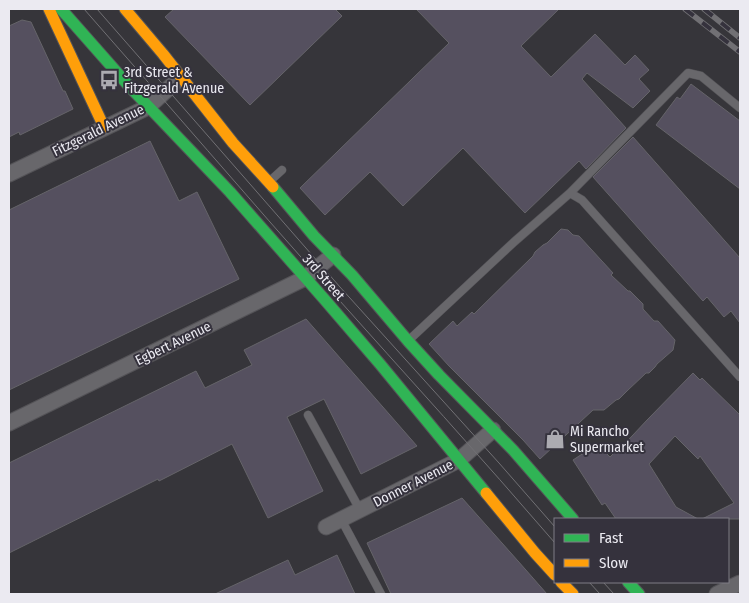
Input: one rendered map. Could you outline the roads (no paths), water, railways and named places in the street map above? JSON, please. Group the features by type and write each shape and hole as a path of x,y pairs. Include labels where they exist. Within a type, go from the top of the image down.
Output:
{"main road":[{"path":"49,9 104,127"},
{"name":"3rd Street","path":"61,9 148,106 230,192 306,278 554,574"},
{"name":"3rd Street","path":"125,9 233,143 269,182 314,236 352,275 439,375 513,450 572,518"},
{"path":"563,583 573,594"},
{"path":"629,583 639,594"}],"street":[{"name":"Fitzgerald Avenue","path":"9,174 148,106 181,77"},
{"name":"Egbert Avenue","path":"9,423 306,278 332,254"},
{"name":"Donner Avenue","path":"326,527 459,460 493,430"},
{"path":"717,594 740,585"}],"lane":[{"path":"408,341 514,242 570,193 688,73 701,76 740,108"},
{"path":"269,182 282,170"},
{"path":"570,193 582,200 740,376"},
{"path":"308,415 360,510"},
{"path":"341,519 380,594"}],"tram line":[{"path":"84,9 554,542"},
{"path":"97,9 340,287 554,526"},
{"path":"590,583 600,594"},
{"path":"604,583 614,594"}],"railway":[{"path":"685,9 740,52"},
{"path":"704,9 740,38"}],"place":[{"name":"3rd Street & Fitzgerald Avenue","path":"109,80"},
{"name":"Mi Rancho Supermarket","path":"555,439"}]}
